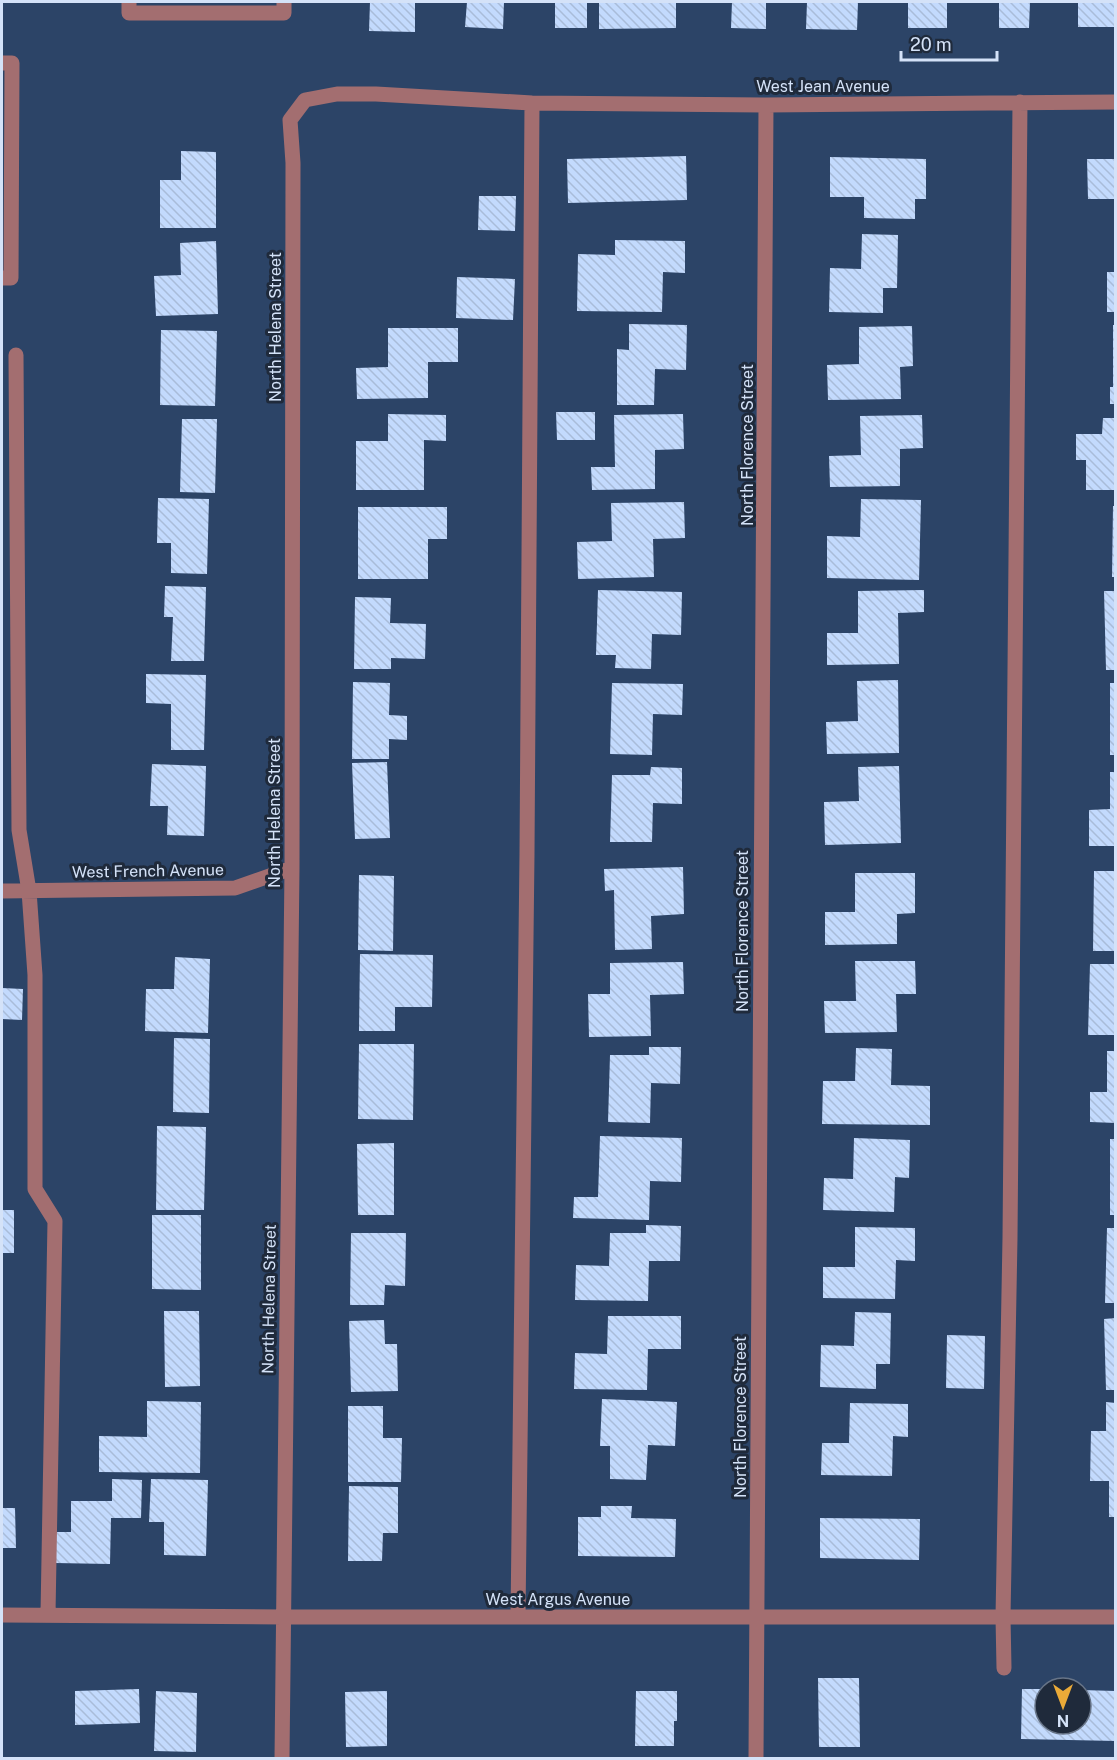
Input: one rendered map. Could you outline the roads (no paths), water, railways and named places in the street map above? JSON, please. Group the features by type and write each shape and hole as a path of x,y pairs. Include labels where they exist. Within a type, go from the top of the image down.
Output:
{"street":[{"path":"129,2 129,13 284,13 284,2"},
{"path":"2,63 12,63 12,111 11,278 2,278"},
{"name":"North Helena Street","path":"282,1758 292,868 293,163 290,120 305,100 337,94 532,103"},
{"path":"1004,1668 1020,102"},
{"name":"West Jean Avenue","path":"532,103 766,105 1116,102"},
{"path":"518,1617 527,854 532,103"},
{"name":"North Florence Street","path":"756,1758 766,105"},
{"path":"16,355 19,830 29,891 35,975 35,1189 55,1221 48,1614"},
{"name":"West French Avenue","path":"2,891 235,888 292,868"},
{"name":"West Argus Avenue","path":"2,1615 1116,1617"}]}
